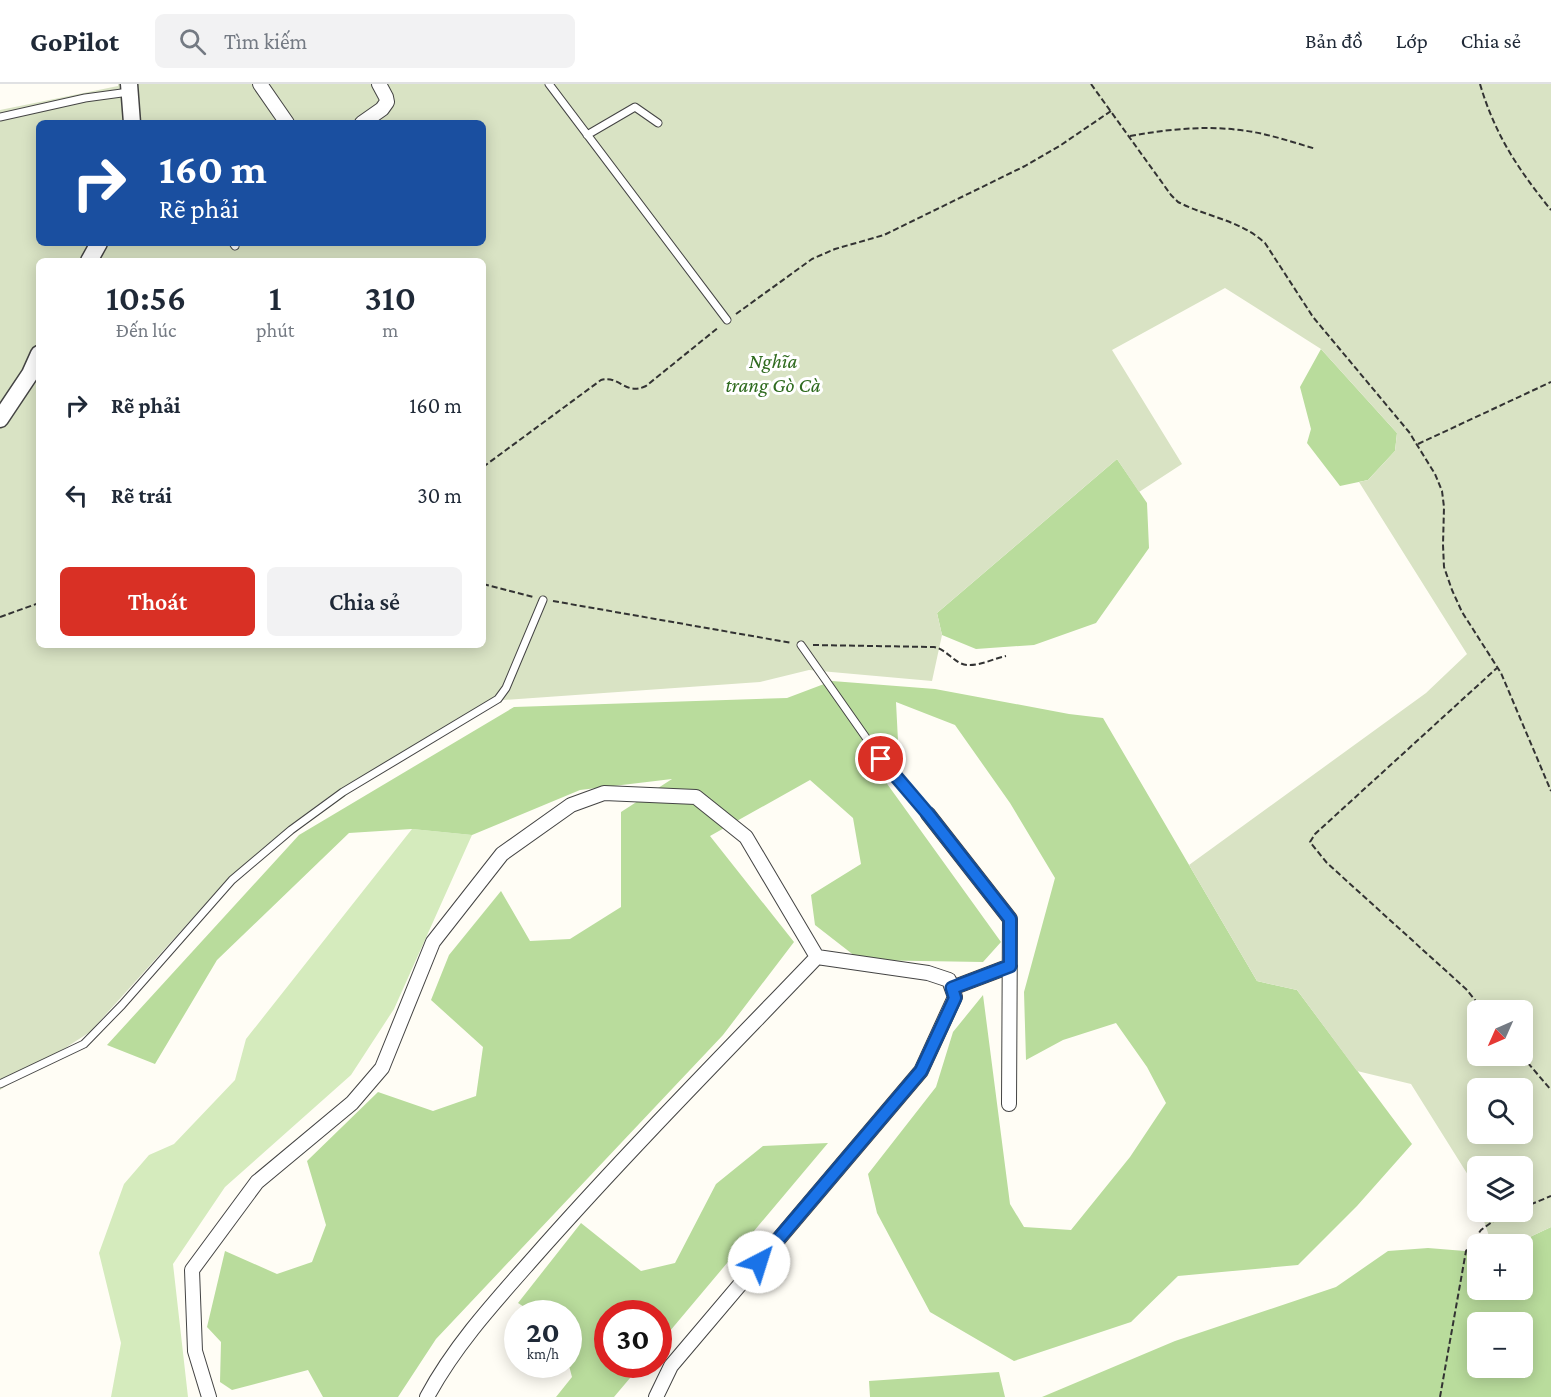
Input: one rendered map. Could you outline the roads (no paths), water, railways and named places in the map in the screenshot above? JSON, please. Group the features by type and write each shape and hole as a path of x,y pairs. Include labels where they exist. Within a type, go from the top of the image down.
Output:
{"street":[{"path":"260,84 285,120"},
{"path":"366,120 382,109 387,102 379,84"},
{"path":"129,88 132,120"},
{"path":"0,419 30,374 36,361"},
{"path":"209,1397 195,1350 192,1270 258,1182 352,1103 382,1068 433,942 502,855 511,848 571,805 604,793 696,797 746,837 817,957"},
{"path":"928,814 1010,919 1009,1104"},
{"path":"656,1397 671,1366 921,1071 955,998 949,980 928,973 817,957"},
{"path":"427,1397 462,1342 607,1174 817,957"},
{"path":"952,988 1010,966"}],"lane":[{"path":"549,84 727,320"},
{"path":"0,117 129,88"},
{"path":"587,135 635,107 658,123"},
{"path":"0,1084 84,1044 122,1005 232,880 291,830 343,792 498,699 506,688 543,600"},
{"path":"801,645 881,759 928,814"}],"park label":[{"name":"Nghĩa trang Gò Cà","path":"773,373"}]}
